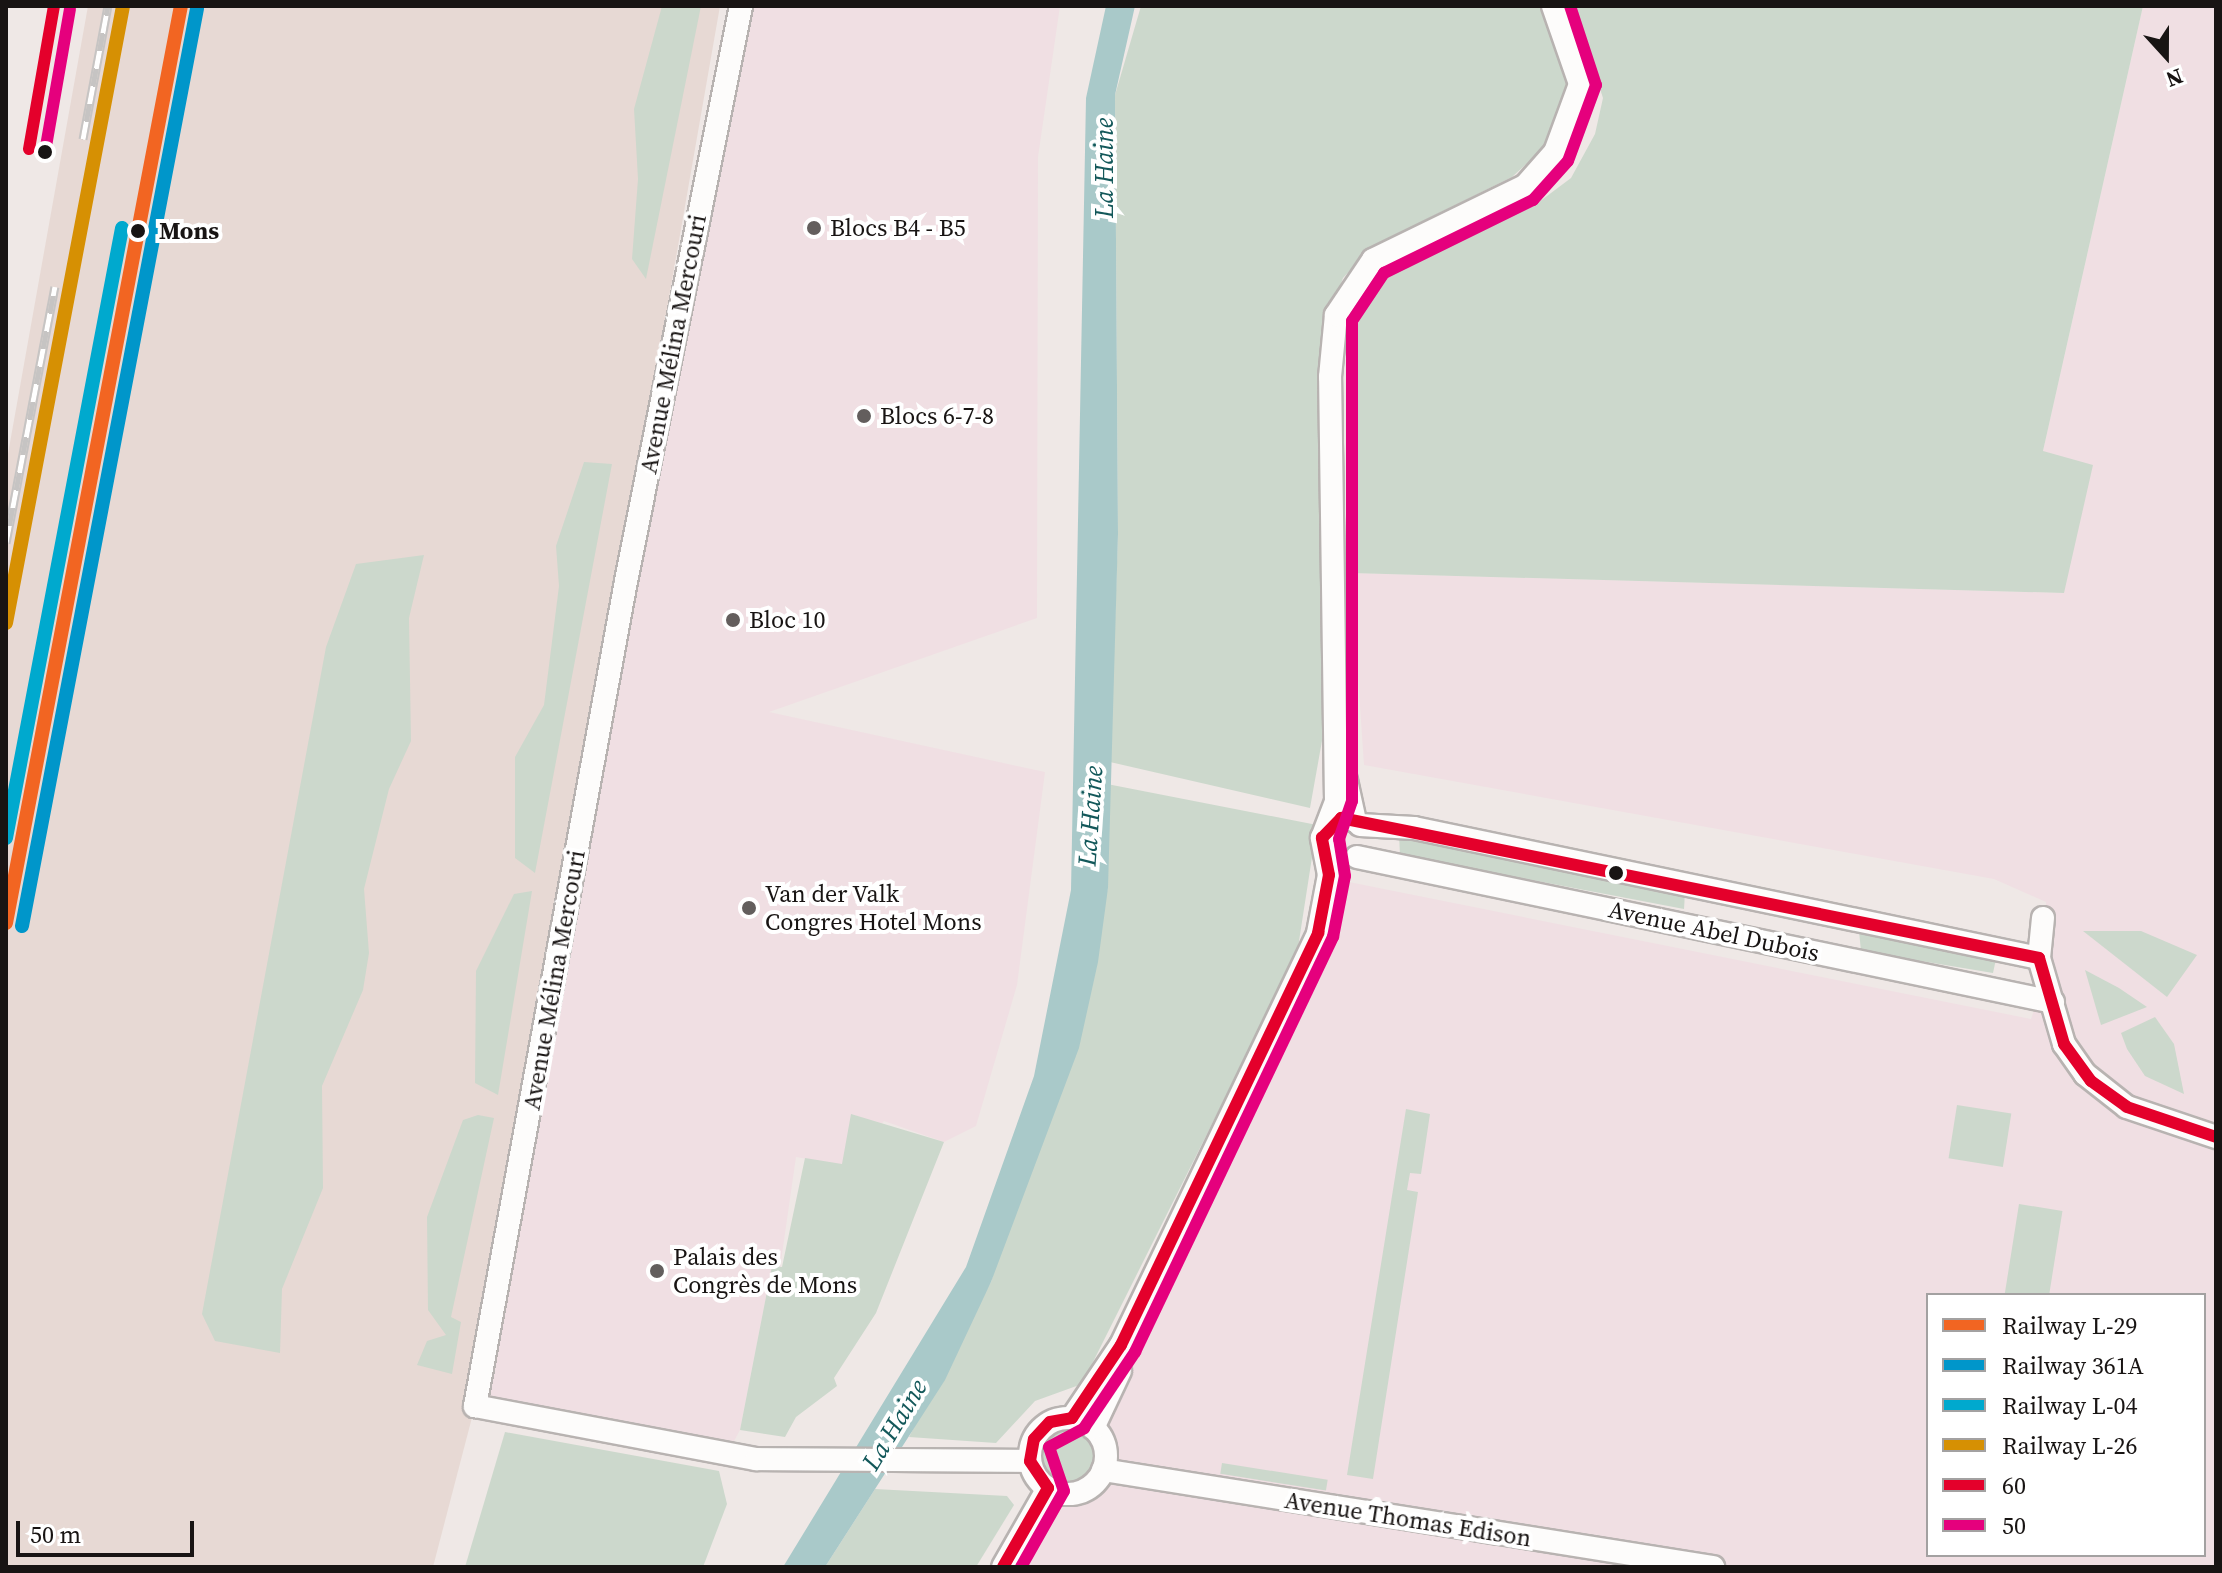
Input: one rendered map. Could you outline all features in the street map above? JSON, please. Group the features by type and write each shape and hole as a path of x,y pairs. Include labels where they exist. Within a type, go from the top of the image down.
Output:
{"street":[{"name":"Avenue Mélina Mercouri","path":"741,6 626,581 475,1406 791,1461 1030,1461"},
{"path":"1072,1418 1093,1428 1105,1447 1103,1470 1080,1492 1048,1488 1030,1461 1040,1429 1072,1418 1121,1345 1318,933 1329,875 1326,851 1328,825 1336,801 1330,377 1336,315 1373,260 1525,186 1555,152 1580,84 1553,6"},
{"path":"1093,1428 1251,1108 1327,937 1341,872 1361,859 1366,838 1358,823 1346,782 1340,337 1348,309 1371,275 1531,193 1576,142 1589,86 1565,6"},
{"name":"Avenue Abel Dubois","path":"1328,825 1358,823 1414,828 2039,958"},
{"name":"Avenue Abel Dubois","path":"1326,851 2053,1002"},
{"path":"2043,918 2039,958 2064,1044 2091,1081 2127,1107 2216,1137"},
{"name":"Avenue Thomas Edison","path":"1103,1470 1713,1567"},
{"path":"1003,1567 1048,1488"}],"shaded area":[{"path":"88,6 720,6 475,1406 433,1567 6,1567 6,465"},
{"path":"662,6 701,6 646,279 632,259 638,179 634,109"},
{"path":"741,6 1060,6 1038,157 1037,618 769,712 1045,772 1017,985 976,1126 944,1142 884,1121 842,1165 796,1157 780,1268 772,1267 740,1430 727,1454 475,1406"},
{"path":"1141,6 1541,6 1562,51 1569,94 1547,145 1512,177 1372,246 1343,278 1322,335 1325,724 1310,808 1110,762 1118,534 1115,95"},
{"path":"1573,6 2143,6 2043,451 2093,465 2064,593 1351,573 1354,334 1369,295 1398,269 1535,205 1571,178 1595,134 1603,98"},
{"path":"2143,6 2216,6 2216,1567 1003,1567 1106,1383 1334,879 2031,1019 2045,979 2046,902 1994,879 1364,765 1351,573 2064,593 2043,451"},
{"path":"584,462 612,464 535,873 515,858 515,757 544,705 559,586 556,546"},
{"path":"424,555 409,618 411,741 389,789 364,889 369,953 363,990 322,1086 323,1188 282,1289 280,1353 215,1341 202,1314 326,647 356,564"},
{"path":"1107,784 1317,825 1297,954 1082,1384 1035,1401 996,1443 909,1437 991,1282 1108,888"},
{"path":"1399,834 1685,892 1684,909 1400,855"},
{"path":"532,891 498,1095 475,1083 476,971 514,894"},
{"path":"1859,931 1996,959 1993,973 1861,951"},
{"path":"2083,931 2141,931 2197,955 2167,997"},
{"path":"2085,970 2119,988 2147,1007 2101,1025"},
{"path":"2155,1017 2174,1044 2184,1094 2145,1076 2127,1049 2121,1033"},
{"path":"1957,1105 2011,1114 2003,1167 1949,1158"},
{"path":"1406,1109 1430,1114 1421,1174 1410,1173 1407,1190 1418,1192 1373,1479 1347,1475"},
{"path":"851,1114 944,1142 876,1313 834,1378 837,1386 796,1417 785,1437 740,1430 772,1266 782,1267 805,1158 842,1164"},
{"path":"478,1115 494,1118 451,1317 461,1322 452,1374 417,1365 427,1341 446,1335 428,1310 427,1217 463,1120"},
{"path":"2019,1204 2062,1211 2049,1293 2005,1293"},
{"path":"1069,1426 1081,1428 1091,1435 1098,1445 1098,1469 1091,1479 1081,1486 1069,1488 1057,1486 1047,1479 1040,1469 1038,1457 1040,1445 1047,1435 1057,1428"},
{"path":"505,1432 719,1471 727,1504 703,1567 465,1567"},
{"path":"1222,1463 1328,1480 1326,1491 1220,1474"},
{"path":"875,1489 1007,1496 1014,1505 976,1567 825,1567"}],"water":[{"name":"La Haine","path":"1106,6 1135,6 1115,95 1118,534 1108,888 1098,962 1079,1048 991,1282 945,1380 825,1567 783,1567 966,1267 1034,1076 1071,890 1086,98"}],"railway":[{"path":"83,139 108,6"},
{"path":"6,543 55,287"}],"rail line":[{"name":"L-26","path":"6,623 123,6"},
{"name":"L-29","path":"6,923 181,6"},
{"name":"361A","path":"22,926 197,9"},
{"name":"L-04","path":"6,838 122,228"}],"transit line":[{"name":"60","path":"29,149 54,6"},
{"name":"50","path":"1021,1567 1064,1491 1049,1447 1084,1428 1135,1352 1333,937 1345,876 1339,839 1352,801 1352,321 1384,273 1533,200 1568,161 1596,85 1570,6"},
{"name":"50","path":"45,152 70,9"},
{"name":"60","path":"1003,1567 1048,1488 1030,1461 1034,1439 1050,1422 1072,1418 1121,1345 1318,933 1329,875 1322,838 1341,818 2039,958 2064,1044 2091,1081 2127,1107 2216,1137"}],"place":[{"name":"Blocs B4 - B5","path":"814,228"},
{"name":"Mons","path":"138,231"},
{"name":"Blocs 6-7-8","path":"864,416"},
{"name":"Bloc 10","path":"733,620"},
{"name":"Van der Valk Congres Hotel Mons","path":"749,908"},
{"name":"Palais des Congrès de Mons","path":"657,1271"}]}
